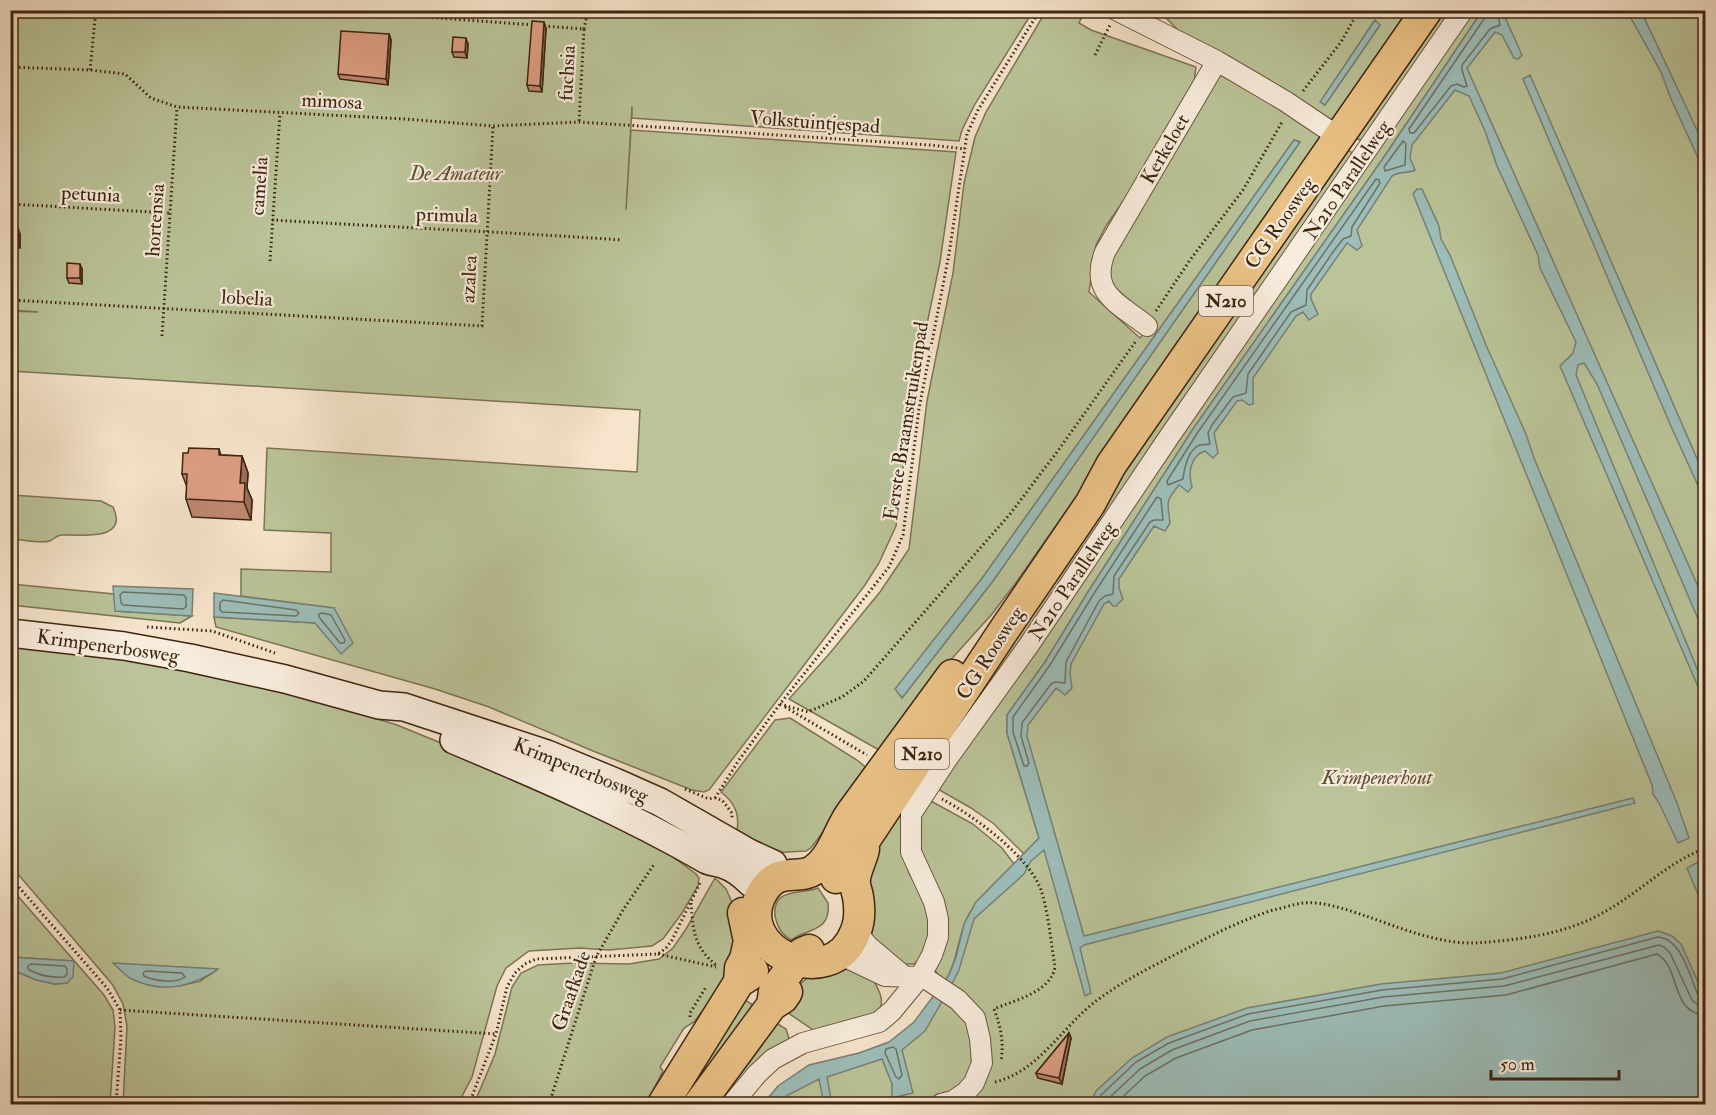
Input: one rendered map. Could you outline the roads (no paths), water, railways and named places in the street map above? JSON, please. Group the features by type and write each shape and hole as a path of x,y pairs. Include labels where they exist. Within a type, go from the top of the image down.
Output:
{"main road":[{"name":"CG Roosweg","path":"855,831 863,857 855,877 829,872 829,833 855,831 1004,630 1090,504 1111,465 1427,10"},
{"name":"Krimpenerbosweg","path":"10,633 124,646 190,658 285,679 379,705 596,802 711,862 726,865 758,885"},
{"name":"Krimpenerbosweg","path":"379,705 404,707 547,754 660,802 749,853 758,885"},
{"path":"829,872 792,859 758,885 743,910 760,943 779,954 803,962 830,960 846,948 851,925"},
{"name":"N210","path":"829,872 859,903 851,925"},
{"path":"699,1104 772,1005 783,998 803,962 802,953 823,946 851,925"},
{"path":"663,1104 739,982 740,968 745,959 760,943"}],"street":[{"name":"N210 Parallelweg","path":"732,1104 773,1059 803,1043 879,1022 892,1011 918,979 932,955 938,937 938,919 934,902 911,852 910,814 946,759 1029,645 1168,437 1463,10"},
{"path":"1116,11 1217,62 1292,105 1340,138"},
{"name":"Kerkeloet","path":"1147,326 1109,296 1100,283 1099,267 1105,252 1217,62"},
{"path":"851,925 868,945 918,979 958,1000 975,1018 982,1063 974,1083 966,1092 952,1101 941,1104"},
{"path":"838,954 885,976 918,979"}],"water":[{"path":"1482,11 1507,11 1504,15 1522,55 1518,59 1514,58 1502,35 1495,32 1467,68 1705,602 1705,635 1597,384 1584,363 1578,365 1576,375 1705,688 1705,703 1560,366 1573,353 1576,342 1540,268 1538,255 1497,166 1485,131 1469,96 1455,90 1412,145 1410,158 1415,170 1392,176 1357,230 1362,246 1357,250 1347,243 1311,294 1318,314 1309,320 1303,312 1296,316 1253,378 1253,404 1249,405 1242,400 1237,401 1214,433 1218,453 1213,458 1205,451 1193,461 1190,471 1192,487 1188,492 1179,485 1171,496 1168,503 1170,523 1165,531 1154,526 1119,579 1123,599 1116,606 1109,601 1104,604 1071,664 1072,688 1065,695 1056,688 1028,725 1027,736 1084,936 1633,798 1635,803 1084,945 1080,948 1091,993 1085,996 1044,850 1031,861 1024,874 974,919 959,970 952,984 925,1031 902,1050 913,1093 892,1098 892,1084 882,1059 827,1077 832,1104 824,1104 819,1079 786,1096 779,1104 763,1104 778,1086 809,1065 859,1053 889,1042 914,1022 949,975 964,924 976,902 1039,838 1007,733 1007,715 1045,662 1193,429 1384,157"},
{"path":"1627,11 1641,11 1705,147 1705,173 1661,72"},
{"path":"1375,20 1380,25 1325,105 1320,102"},
{"path":"1530,75 1705,477 1705,501 1523,79"},
{"path":"1294,140 1300,142 993,581 902,698 895,689 983,577"},
{"path":"1417,189 1422,189 1439,226 1441,239 1450,255 1486,345 1526,434 1677,803 1689,838 1678,843 1653,794 1652,785 1413,194"},
{"path":"113,586 193,589 192,616 115,611"},
{"path":"214,593 334,608 353,643 341,654 315,623 214,617"},
{"path":"1698,862 1705,877 1705,911 1687,868"},
{"path":"1658,931 1672,936 1681,944 1705,998 1705,1104 1090,1104 1096,1091 1132,1058 1167,1037 1247,1008 1381,984 1501,973"},
{"path":"10,957 74,961 73,977 67,983 55,984 36,980 11,969"},
{"path":"113,963 218,969 187,984 165,987 143,984 132,979"}],"park label":[{"name":"De Amateur","path":"456,173"},
{"name":"Krimpenerhout","path":"1377,777"}]}
